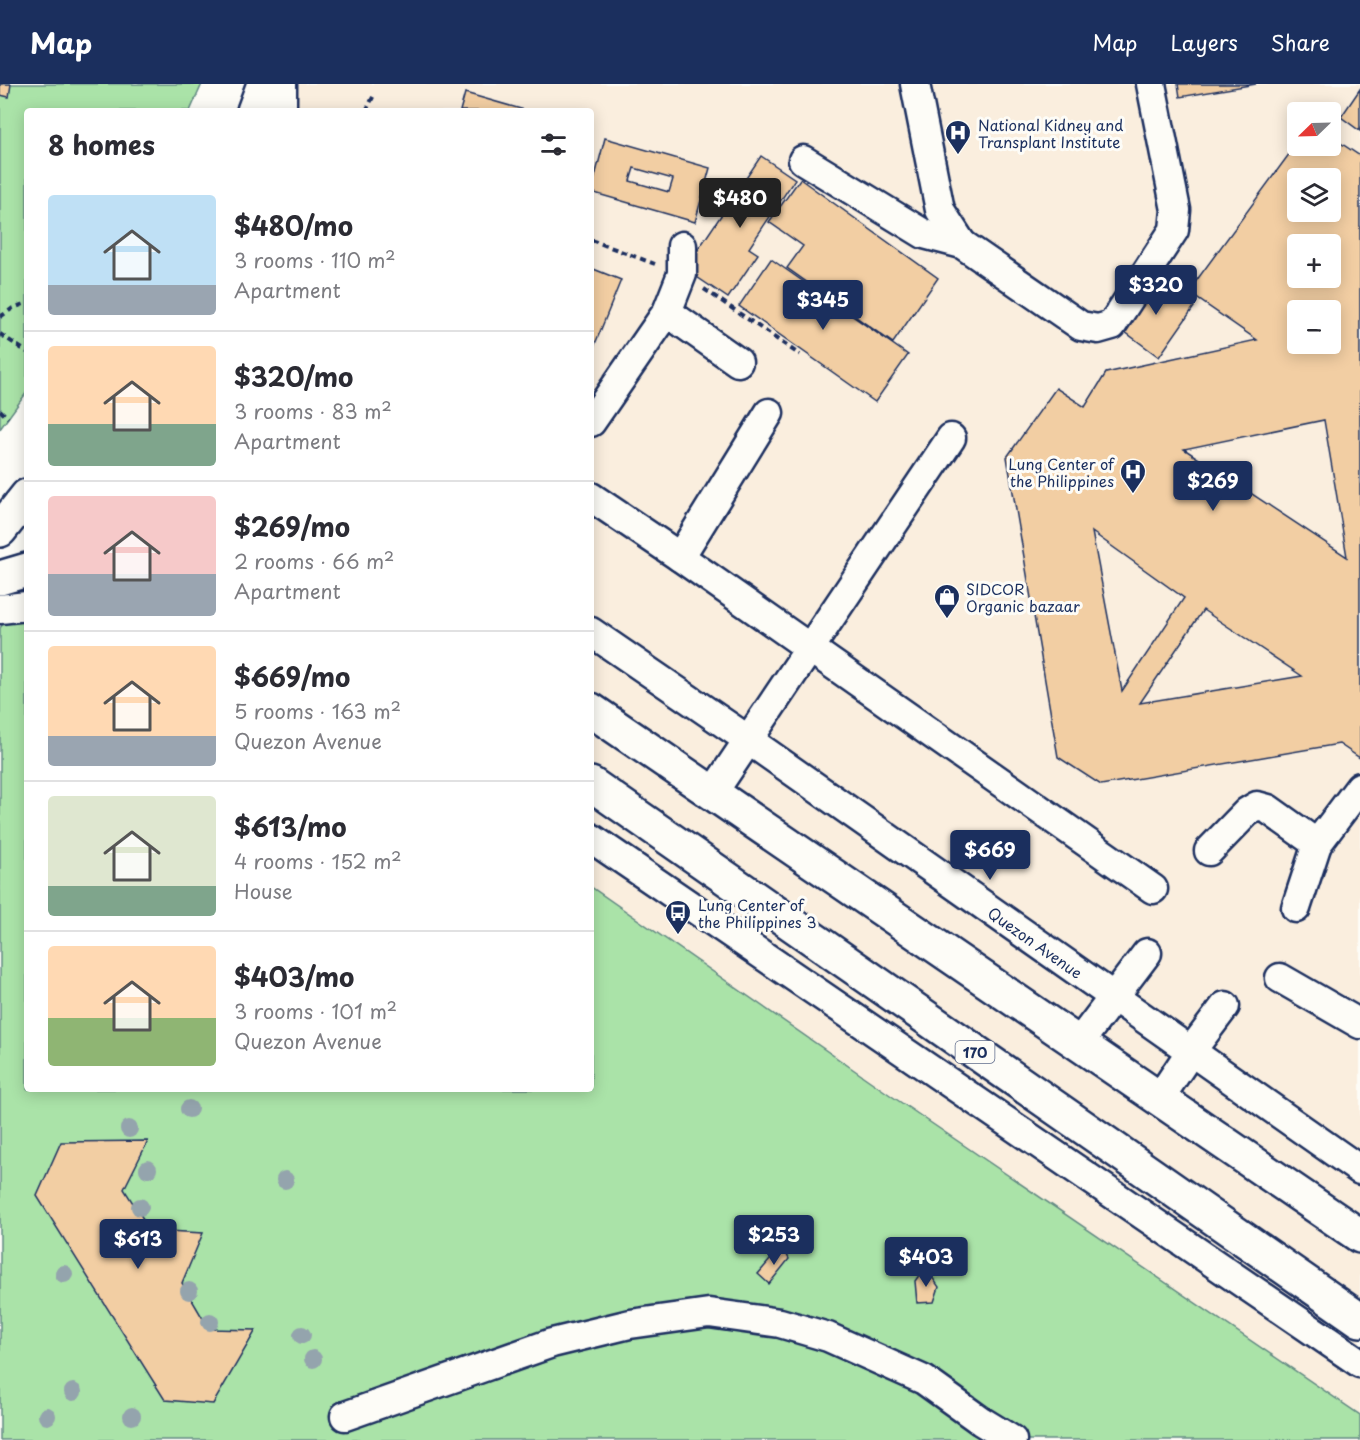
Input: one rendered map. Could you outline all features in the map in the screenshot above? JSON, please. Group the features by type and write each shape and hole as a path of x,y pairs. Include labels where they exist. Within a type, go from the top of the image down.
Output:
{"main road":[{"path":"255,108 264,84"},
{"path":"0,530 24,500"},
{"path":"0,578 24,571"},
{"path":"594,712 1360,1236"},
{"name":"170","path":"594,786 1360,1320"}],"street":[{"path":"282,84 282,108"},
{"path":"915,84 940,210 962,244"},
{"path":"803,160 924,234 962,244 1081,326 1098,329 1112,325 1174,230 1176,210 1151,84"},
{"path":"594,418 667,312 682,274 682,246"},
{"path":"667,312 738,362"},
{"path":"680,557 770,413"},
{"path":"712,794 951,438"},
{"path":"594,499 1153,889"},
{"path":"0,609 24,606"},
{"name":"Quezon Avenue","path":"594,634 1360,1170"},
{"path":"1296,908 1317,843 1360,787"},
{"path":"1209,851 1247,812 1257,806 1268,809 1317,843"},
{"name":"170","path":"594,840 1360,1363"},
{"path":"1078,1044 1147,953"},
{"path":"1280,978 1360,1024"},
{"path":"1159,1099 1225,1006"},
{"path":"345,1416 552,1343 630,1324 709,1313 780,1323 828,1337 924,1380 1012,1440"}],"path":[{"path":"368,108 375,93"},
{"path":"0,317 24,304"},
{"path":"0,334 24,350"},
{"path":"0,410 8,418"}],"shaded area":[{"path":"264,84 1360,84 1360,1440 0,1440 0,628 24,1038 24,1092 594,1092 594,108 255,108"}],"green space":[{"path":"0,84 202,84 191,108 24,108 24,396 0,429"},
{"path":"24,615 24,1092 594,1092 594,889 893,1097 1360,1415 1360,1440 0,1440 0,628 7,618"}],"building":[{"path":"0,84 11,84 9,97 0,95"},
{"path":"1178,84 1256,84 1180,97"},
{"path":"1360,89 1360,131 1341,117"},
{"path":"465,93 518,108 461,108"},
{"path":"605,138 710,168 695,222 594,193 594,180","holes":["634,168 673,179 669,192 630,181"]},
{"name":"Lung Center of the Philippines","path":"1341,143 1360,156 1360,758 1339,744 1101,785 1058,757 1007,457 1056,388 1085,407 1106,373 1257,340 1188,292 1288,156 1341,156","holes":["1324,420 1347,557 1184,449","1092,532 1184,598 1122,691","1203,610 1302,676 1140,703"]},
{"path":"761,156 795,179 749,248 758,254 728,298 685,269"},
{"path":"800,179 938,278 893,343 787,268 803,246 769,222"},
{"path":"771,259 908,355 875,402 739,306"},
{"path":"594,269 621,280 594,347"},
{"path":"1152,276 1194,307 1159,357 1117,326"},
{"path":"148,1141 124,1189 150,1230 203,1233 182,1283 209,1329 256,1330 213,1404 165,1400 37,1196 61,1142"},
{"path":"782,1246 789,1259 769,1284 758,1274"},
{"path":"925,1267 939,1287 934,1302 917,1303 915,1281"}],"place":[{"name":"National Kidney and Transplant Institute","path":"958,156"},
{"name":"Lung Center of the Philippines","path":"1133,495"},
{"name":"SIDCOR Organic bazaar","path":"947,620"},
{"name":"Lung Center of the Philippines 3","path":"678,936"}]}
